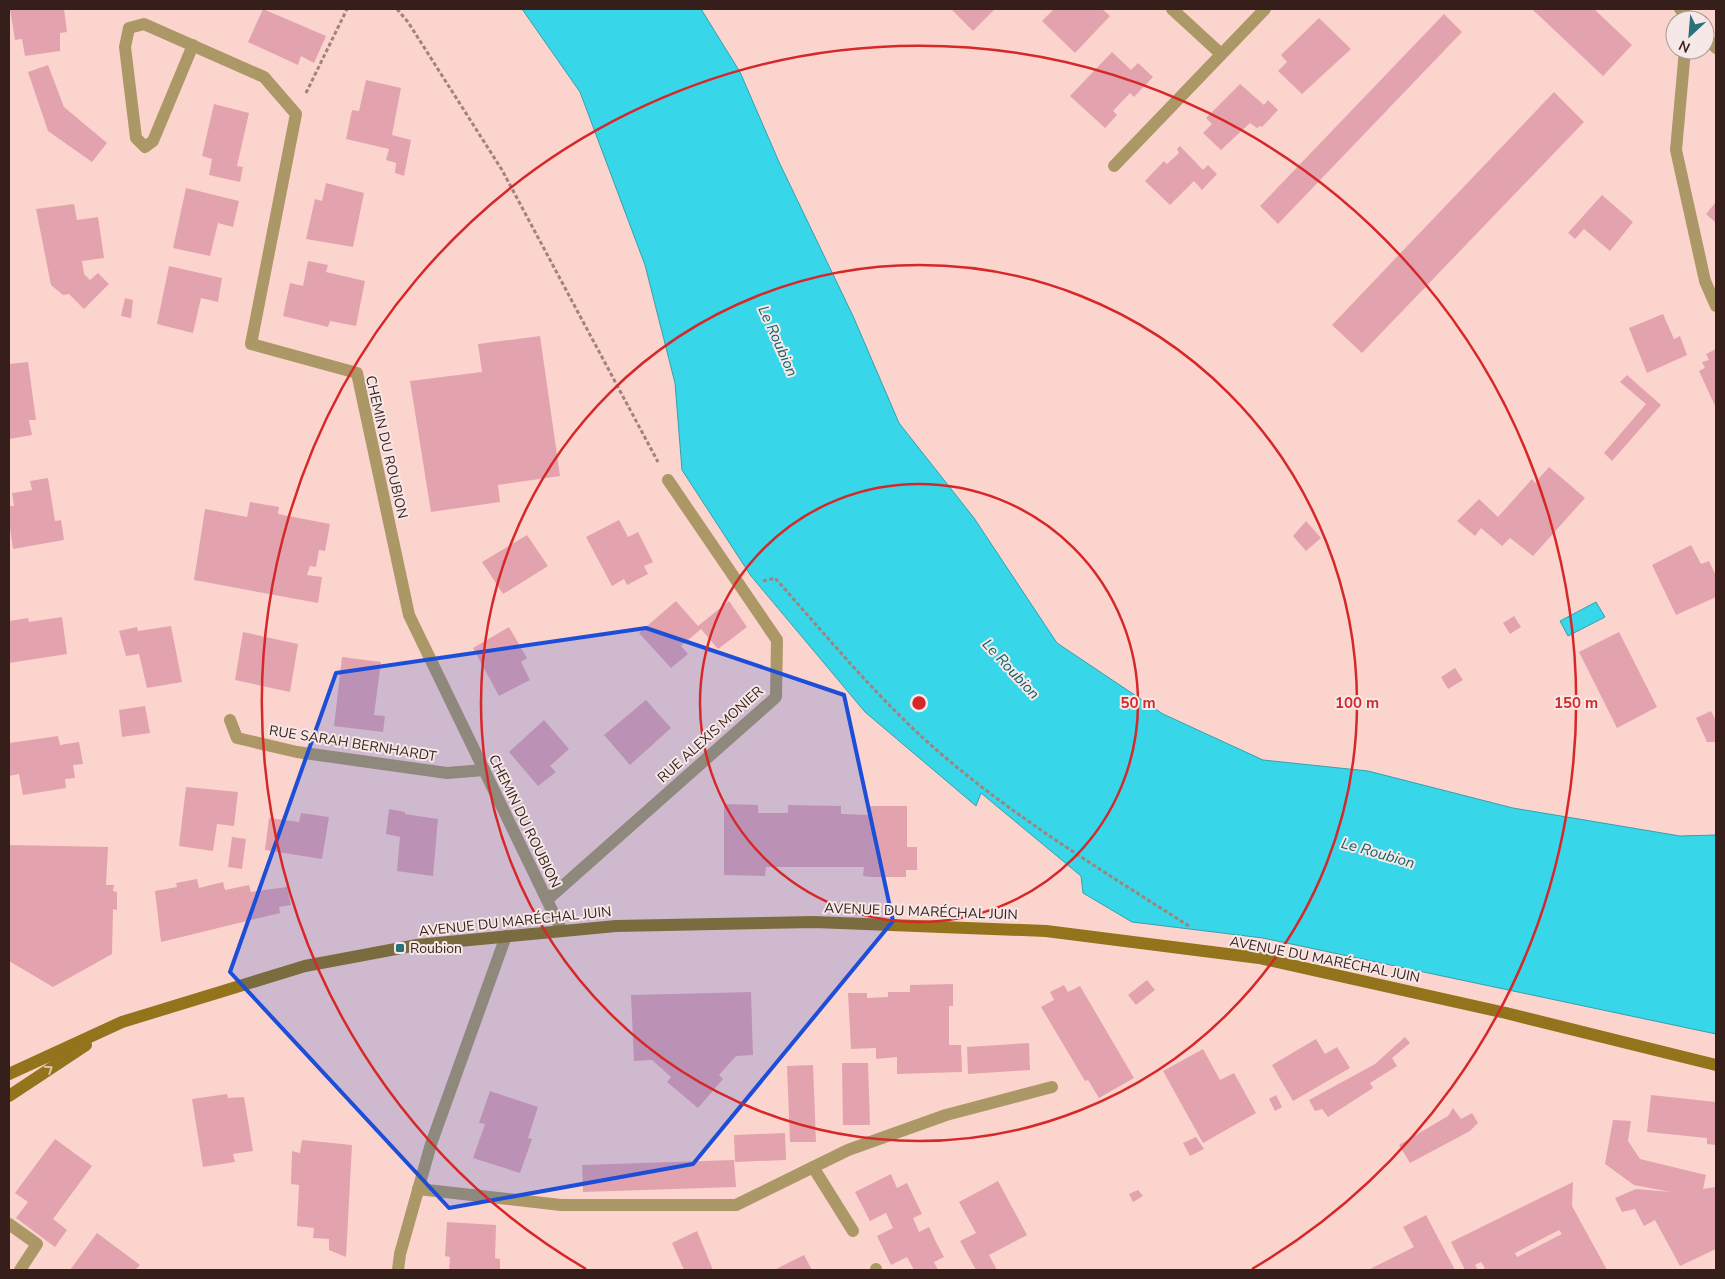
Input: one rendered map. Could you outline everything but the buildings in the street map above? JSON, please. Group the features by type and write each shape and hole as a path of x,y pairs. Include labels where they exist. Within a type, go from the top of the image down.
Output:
{"main road":[{"name":"AVENUE DU MARÉCHAL JUIN","path":"122,1022 305,966 417,945 616,926 814,922 1046,931 1259,958 1506,1013 1716,1064"},
{"path":"9,1074 122,1022"},
{"path":"9,1096 122,1022"}],"street":[{"path":"1172,9 1221,54"},
{"path":"1114,166 1265,9"},
{"path":"193,45 153,141 145,147 136,138 125,47 129,28 144,24 193,45 264,76 296,114"},
{"path":"1684,60 1676,150 1705,281 1716,306"},
{"name":"CHEMIN DU ROUBION","path":"296,114 251,344 357,373 408,615 562,930"},
{"name":"RUE ALEXIS MONIER","path":"547,900 776,697 777,640 668,480"},
{"name":"RUE SARAH BERNHARDT","path":"230,720 237,738 297,752 447,773 484,770"},
{"path":"398,1270 400,1254 431,1144 506,936"},
{"path":"418,1189 561,1205 736,1205 848,1150 946,1115 1052,1087"},
{"path":"813,1167 854,1230"},
{"path":"9,1224 37,1244 20,1270"}],"path":[{"path":"296,114 347,9"},
{"path":"397,9 408,22 502,170 668,480"},
{"path":"740,587 775,578 873,689 923,738 991,794 1119,882 1191,927"}],"highlighted area":[{"path":"646,628 844,695 893,921 693,1164 449,1208 230,972 336,673"}],"water":[{"name":"Le Roubion","path":"522,9 701,9 740,72 779,162 853,316 899,423 974,518 1057,643 1163,714 1263,760 1368,771 1513,808 1680,836 1716,835 1716,1034 1263,938 1132,922 1083,893 1081,876 981,793 976,806 865,712 751,576 682,470 675,383 645,265 580,92"},
{"path":"1596,602 1605,617 1568,636 1560,621"}],"place":[{"name":"Roubion","path":"400,948"}]}
